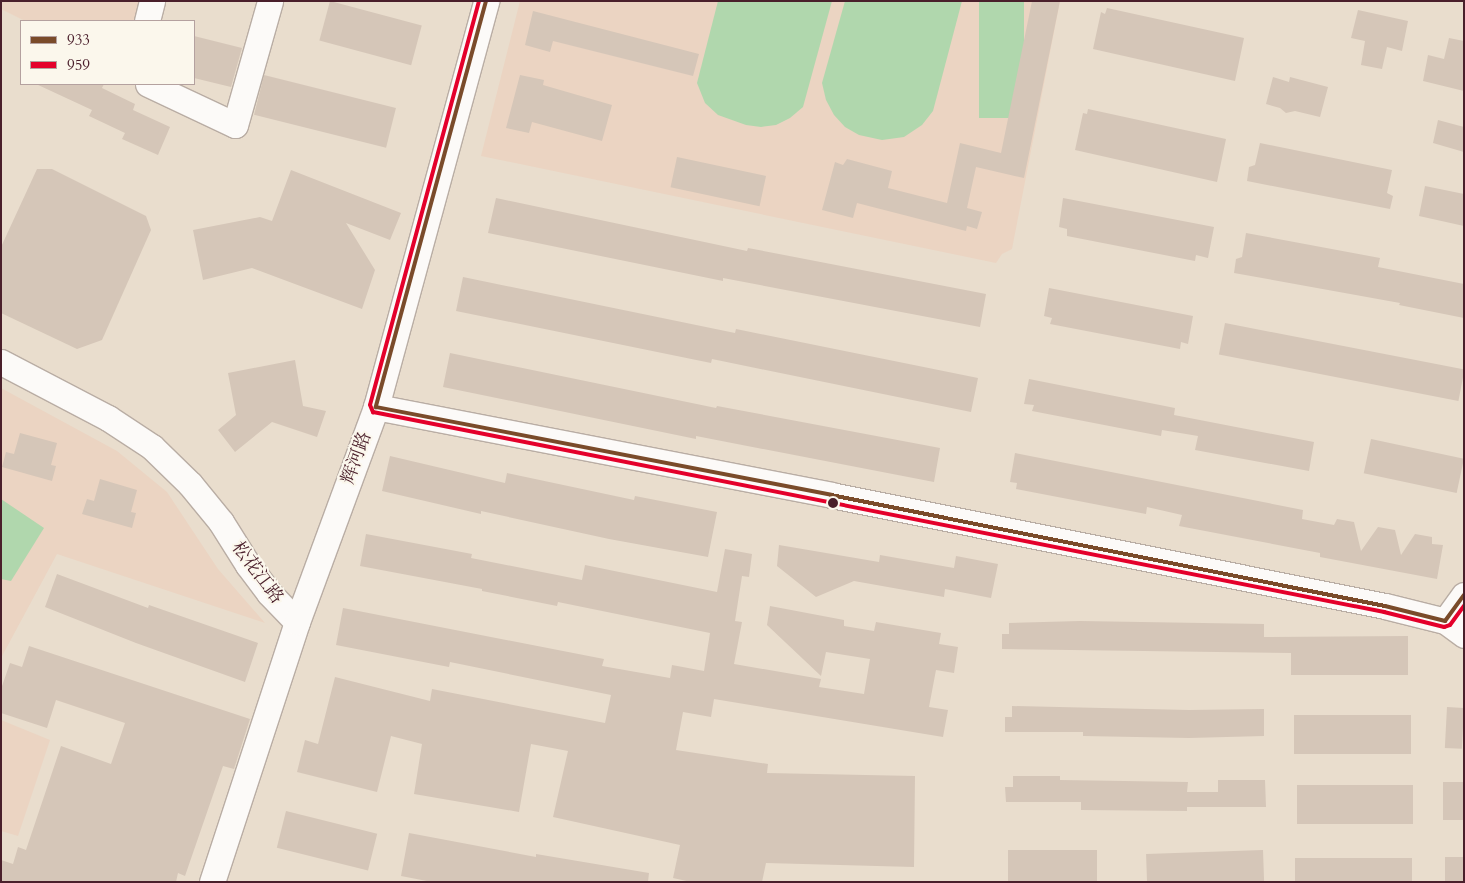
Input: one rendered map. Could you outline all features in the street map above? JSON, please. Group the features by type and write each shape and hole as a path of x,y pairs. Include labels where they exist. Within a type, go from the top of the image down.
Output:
{"street":[{"path":"147,20 152,1"},
{"path":"150,85 235,125 270,1"},
{"name":"辉河路","path":"297,622 376,407 486,1"},
{"name":"松花江路","path":"1,362 108,418 152,447 190,484 221,522 269,593 297,622"},
{"path":"376,407 1385,606 1454,628 1464,594"},
{"path":"212,882 297,622"}],"shaded area":[{"path":"1,1 143,1 138,20 23,20 1,9"},
{"path":"520,1 1060,1 1012,249 1002,254 996,263 481,156"},
{"path":"1,388 117,451 167,492 218,569 265,623 57,554 1,658"},
{"path":"1,720 50,740 18,836 1,831"}],"green space":[{"path":"718,1 832,1 803,107 790,118 776,125 761,127 746,125 718,115 705,103 697,83"},
{"path":"845,1 962,1 933,111 922,125 904,137 882,140 859,135 845,127 834,115 826,100 822,83"},
{"path":"979,1 1024,1 1024,118 979,118"},
{"path":"1,499 44,528 11,581 1,579"}],"building":[{"path":"330,1 422,26 411,65 319,41"},
{"path":"1032,1 1060,1 1024,178 976,167 967,208 982,212 977,229 967,226 966,231 857,203 853,218 822,210 835,162 843,165 847,159 892,171 888,188 947,203 960,143 1001,153"},
{"path":"1107,8 1244,38 1235,81 1093,49 1101,12 1105,14"},
{"path":"1358,10 1408,21 1402,51 1387,47 1382,69 1361,65 1365,41 1351,38"},
{"path":"533,11 699,54 693,76 553,41 550,52 525,45"},
{"path":"195,36 242,48 231,87 195,78"},
{"path":"1449,38 1464,41 1464,91 1423,81 1428,55 1444,59"},
{"path":"264,75 396,108 386,148 254,115"},
{"path":"520,75 544,80 543,85 612,105 602,141 532,122 529,133 506,128"},
{"path":"1273,77 1289,82 1290,77 1328,87 1320,117 1295,111 1286,113 1280,108 1266,104"},
{"path":"38,85 104,85 102,88 135,104 133,110 170,127 158,155 122,139 125,133 89,116 92,110"},
{"path":"1088,109 1226,139 1217,182 1075,150 1083,113 1087,114"},
{"path":"1438,120 1464,127 1464,152 1433,143"},
{"path":"1260,143 1392,170 1387,193 1393,196 1390,209 1247,181 1249,167 1255,165"},
{"path":"677,157 766,176 760,206 671,187"},
{"path":"37,169 52,169 146,216 151,230 102,340 77,349 1,313 1,247"},
{"path":"291,170 401,213 390,240 346,223 375,270 362,309 252,268 203,280 193,230 260,217 272,221"},
{"path":"1425,186 1464,194 1464,226 1419,216"},
{"path":"496,198 747,251 748,248 986,294 980,327 723,278 723,281 488,233"},
{"path":"1063,198 1214,227 1208,258 1196,255 1195,261 1067,236 1067,229 1059,227"},
{"path":"1246,233 1380,258 1378,267 1464,284 1464,318 1399,305 1400,303 1234,273 1236,259 1242,257"},
{"path":"463,277 735,333 736,329 978,378 971,412 712,359 711,363 456,311"},
{"path":"1049,288 1193,316 1188,344 1181,342 1180,349 1050,324 1052,318 1044,316"},
{"path":"1225,323 1464,369 1458,401 1219,354"},
{"path":"450,353 716,408 717,406 940,448 934,482 696,436 696,439 443,387"},
{"path":"295,360 303,406 326,411 317,437 272,422 235,452 218,430 236,415 228,373"},
{"path":"1029,379 1175,408 1174,415 1314,442 1309,471 1195,450 1198,436 1162,430 1161,436 1032,411 1034,405 1024,404"},
{"path":"20,433 57,443 51,465 56,466 52,481 2,467 6,452 14,454"},
{"path":"1371,439 1464,459 1457,493 1364,473"},
{"path":"1015,453 1303,510 1302,519 1334,525 1337,519 1354,522 1361,551 1378,527 1395,530 1401,555 1415,534 1432,537 1432,544 1443,545 1437,579 1320,557 1320,553 1179,526 1182,515 1147,507 1146,514 1016,489 1017,483 1010,482"},
{"path":"390,456 505,483 507,473 634,500 635,496 717,512 708,557 609,539 481,511 481,514 382,491"},
{"path":"100,479 137,490 131,512 136,513 132,528 82,514 87,499 94,501"},
{"path":"366,534 472,554 471,558 582,580 585,565 717,592 725,549 752,554 749,577 742,576 735,621 742,622 734,664 821,679 819,687 864,694 870,659 826,652 821,676 767,625 770,606 844,620 844,626 874,631 876,622 941,633 939,644 958,647 954,673 936,670 929,707 948,710 943,737 714,699 711,717 683,712 676,750 768,764 767,773 915,776 914,867 766,863 762,882 691,882 673,878 680,845 553,817 568,751 531,744 519,812 414,794 422,744 391,736 377,792 297,772 305,740 318,744 335,677 430,701 432,689 605,723 611,695 450,662 449,667 336,645 343,608 604,659 602,666 670,678 672,665 704,671 710,633 558,602 557,606 482,591 482,589 360,566"},
{"path":"779,545 879,562 880,555 954,568 956,556 998,564 991,598 945,589 944,597 854,581 816,597 777,566"},
{"path":"57,574 148,608 149,605 258,643 245,682 136,643 45,607"},
{"path":"1080,621 1264,624 1264,637 1408,636 1408,675 1291,675 1291,653 1002,649 1002,634 1009,634 1009,623"},
{"path":"29,646 250,719 234,769 223,766 185,876 178,873 176,882 1,882 1,860 13,864 18,847 26,850 61,746 111,764 125,723 56,700 47,728 1,713 1,689 10,663 22,667"},
{"path":"1012,706 1189,710 1264,709 1264,736 1189,738 1083,736 1083,732 1005,732 1005,717 1012,717"},
{"path":"1447,707 1464,708 1462,749 1445,748"},
{"path":"1294,715 1411,715 1411,754 1294,754"},
{"path":"1013,776 1060,776 1060,780 1188,782 1187,792 1218,792 1218,780 1265,780 1266,807 1187,807 1187,811 1081,810 1081,802 1006,802 1005,787 1013,787"},
{"path":"1443,782 1464,782 1464,820 1443,820"},
{"path":"1297,785 1413,785 1413,824 1297,824"},
{"path":"286,811 377,834 368,871 277,848"},
{"path":"409,833 536,857 536,854 649,873 648,882 432,882 401,876"},
{"path":"1008,850 1097,850 1097,881 1008,881"},
{"path":"1263,850 1264,882 1147,882 1146,854"},
{"path":"1445,857 1464,857 1464,882 1445,882"},
{"path":"1295,858 1412,858 1412,882 1295,882"}],"transit line":[{"name":"959","path":"479,1 370,405 373,412 1384,612 1444,627 1450,625 1464,606"},
{"name":"933","path":"486,1 376,407 831,495 1385,606 1445,621 1464,595"}]}
